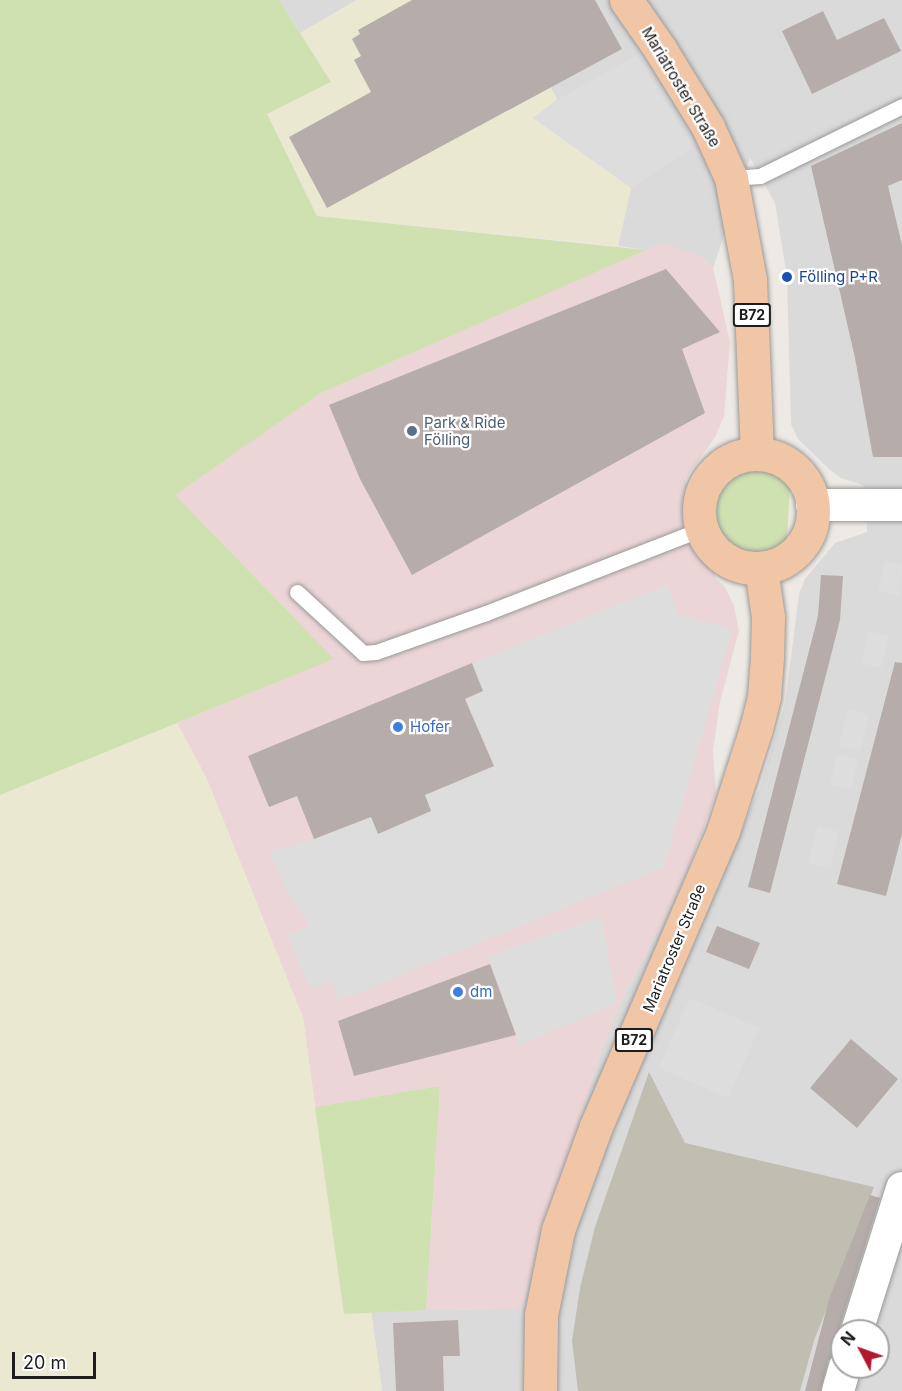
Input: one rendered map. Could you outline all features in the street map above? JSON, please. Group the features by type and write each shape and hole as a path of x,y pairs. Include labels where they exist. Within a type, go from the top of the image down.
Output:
{"main road":[{"name":"Mariatroster Straße","path":"626,0 660,48 708,127 731,178 750,280 757,454"},
{"path":"757,454 776,458 794,469 807,485 812,505 812,523 805,540 794,554 779,563 761,568 742,567 725,559 710,546 701,529 699,508 704,487 717,469 735,458 757,454"},
{"name":"Mariatroster Straße","path":"540,1391 541,1315 558,1230 596,1126 723,831 764,697 768,618 761,568"}],"street":[{"path":"812,505 902,505"},
{"path":"860,1319 902,1188"}],"lane":[{"path":"731,178 760,176 902,106"},
{"path":"297,592 363,654 376,652 486,613 701,529"}],"shaded area":[{"path":"279,0 357,0 300,33"},
{"path":"357,0 546,0 521,32 557,100 533,118 631,188 618,246 317,216 267,114 331,83 300,33"},
{"path":"546,0 902,0 902,1391 382,1391 371,1310 521,1309 580,1114 603,1045 624,995 677,895 709,907 760,787 785,704 799,594 805,579 835,543 867,532 866,492 863,485 841,478 829,469 798,439 791,424 787,277 775,203 750,158 713,268 701,257 662,243 646,250 618,246 631,188 533,118 557,99 521,32"},
{"path":"637,55 694,147 631,188 533,118 557,100"},
{"path":"662,242 701,257 713,268 730,342 724,416 715,437 685,479 716,579 725,587 734,606 739,631 720,701 713,751 716,794 683,884 624,995 603,1045 521,1309 426,1310 440,1086 315,1107 303,1018 206,777 177,723 333,659 174,495 321,393"},
{"path":"885,561 902,565 899,596 878,591"},
{"path":"668,584 677,614 732,629 664,867 338,1001 332,981 310,989 287,935 310,927 286,889 269,852 314,839 371,817 379,834 431,811 425,795 494,766 465,698 472,663"},
{"path":"869,631 889,636 881,668 861,663"},
{"path":"848,709 869,715 860,751 839,746"},
{"path":"177,723 206,777 303,1018 344,1313 371,1310 382,1391 0,1391 0,795"},
{"path":"837,754 858,759 851,790 830,784"},
{"path":"818,826 839,832 830,868 808,863"},
{"path":"601,916 617,1003 517,1046 516,1034 488,956"},
{"path":"690,998 759,1028 728,1098 659,1068"},
{"path":"649,1072 685,1143 874,1187 814,1341 800,1391 578,1391 572,1341 580,1288 595,1227"}],"green space":[{"path":"0,0 279,0 331,82 267,114 317,216 646,250 321,393 175,495 334,659 0,795"},
{"path":"758,467 771,470 790,485 787,539 778,547 753,554 728,546 719,535 713,522 711,508 714,494 732,473 744,468"},
{"path":"440,1086 426,1310 344,1314 315,1107"}],"building":[{"path":"412,0 595,0 622,49 327,208 289,137 371,92 354,60 361,56 352,39 360,34 358,30"},
{"path":"823,11 837,40 884,18 901,51 812,94 782,31"},
{"path":"902,123 902,180 888,186 902,245 902,457 873,457 855,358 811,166"},
{"name":"Park & Ride Fölling","path":"666,269 720,332 682,349 705,413 412,575 360,479 329,405"},
{"path":"821,575 843,576 840,620 770,893 748,887 818,616"},
{"path":"895,662 902,663 902,834 886,896 837,884"},
{"name":"Hofer","path":"472,663 483,691 465,699 494,766 425,795 431,811 378,834 371,817 314,839 297,796 269,807 248,756"},
{"path":"717,926 760,943 749,969 706,952"},
{"name":"dm","path":"490,964 516,1035 354,1076 338,1021"},
{"path":"851,1039 898,1079 857,1128 810,1088"},
{"path":"870,1195 880,1198 842,1319 830,1319 830,1359 821,1391 805,1391 829,1299"},
{"path":"458,1320 460,1356 443,1356 444,1391 396,1391 393,1323"}],"place":[{"name":"Fölling P+R","path":"787,277"},
{"name":"Park & Ride Fölling","path":"412,431"},
{"name":"Hofer","path":"398,727"},
{"name":"dm","path":"458,992"}]}
